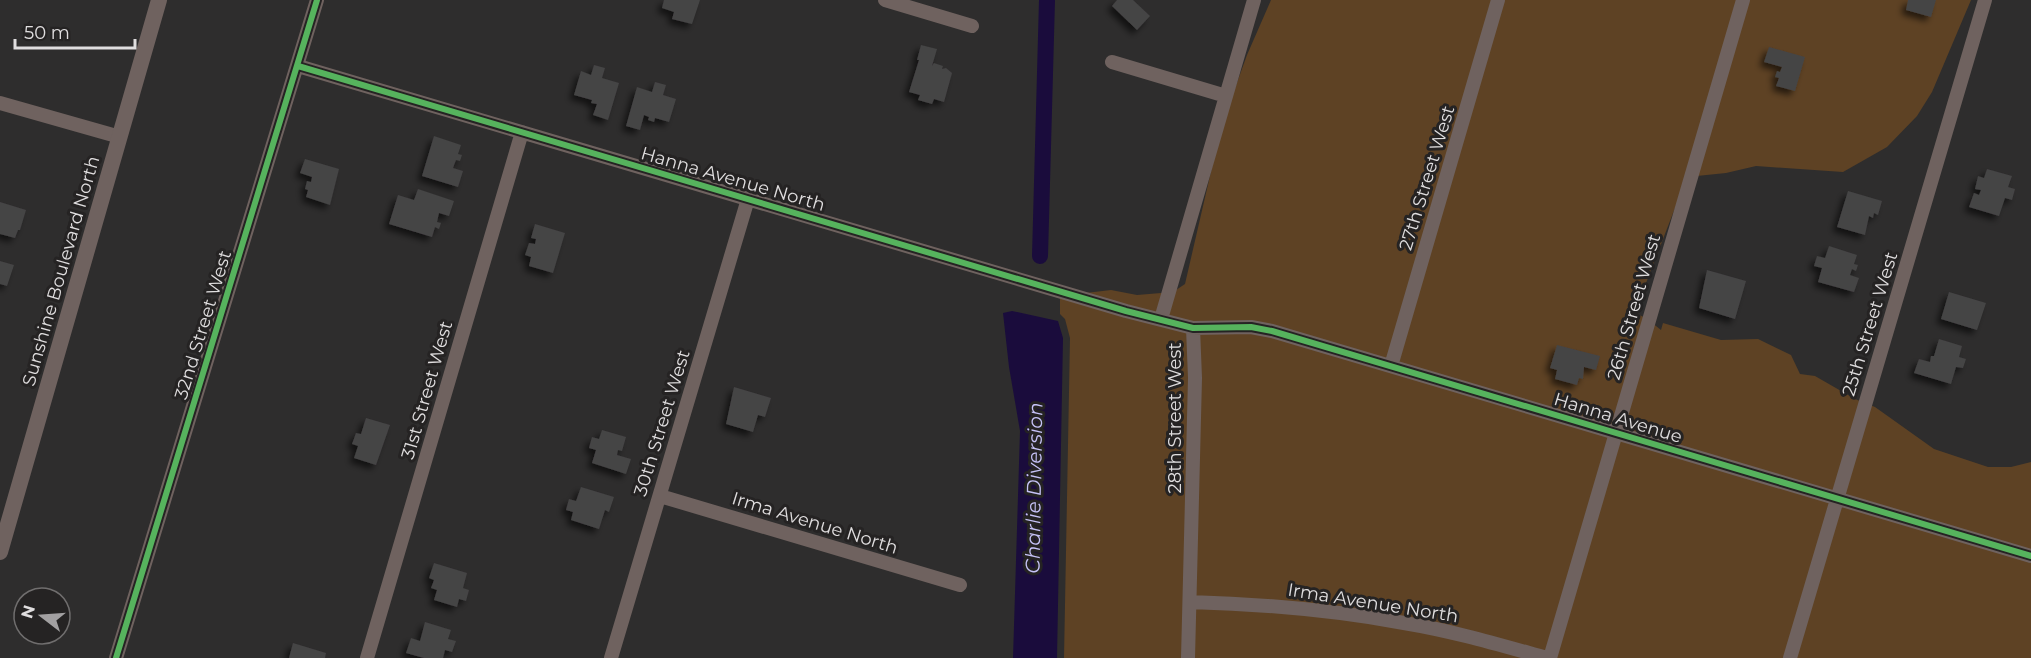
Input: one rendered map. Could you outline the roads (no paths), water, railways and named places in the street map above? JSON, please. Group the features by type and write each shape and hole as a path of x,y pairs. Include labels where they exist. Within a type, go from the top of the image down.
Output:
{"street":[{"name":"Sunshine Boulevard North","path":"0,552 159,0"},
{"name":"32nd Street West","path":"116,658 317,0"},
{"path":"885,0 972,26"},
{"name":"28th Street West","path":"1188,658 1195,378 1193,328 1161,319 1254,0"},
{"name":"27th Street West","path":"1391,366 1498,0"},
{"name":"26th Street West","path":"1548,658 1743,0"},
{"name":"25th Street West","path":"1790,658 1985,0"},
{"path":"1112,62 1226,96"},
{"name":"Hanna Avenue North","path":"298,66 1041,287 1161,319"},
{"path":"0,103 120,137"},
{"name":"31st Street West","path":"367,658 522,132"},
{"name":"30th Street West","path":"611,658 748,199"},
{"name":"Hanna Avenue","path":"1193,328 1251,327 1391,366 2031,556"},
{"name":"Irma Avenue North","path":"660,496 960,585"},
{"name":"Irma Avenue North","path":"1190,602 1279,606 1405,623 1548,658"}],"water":[{"path":"1012,311 1058,321 1063,338 1057,658 1013,658 1020,431 1003,313"}],"waterway":[{"name":"Charlie Diversion","path":"1040,256 1047,0"}]}
